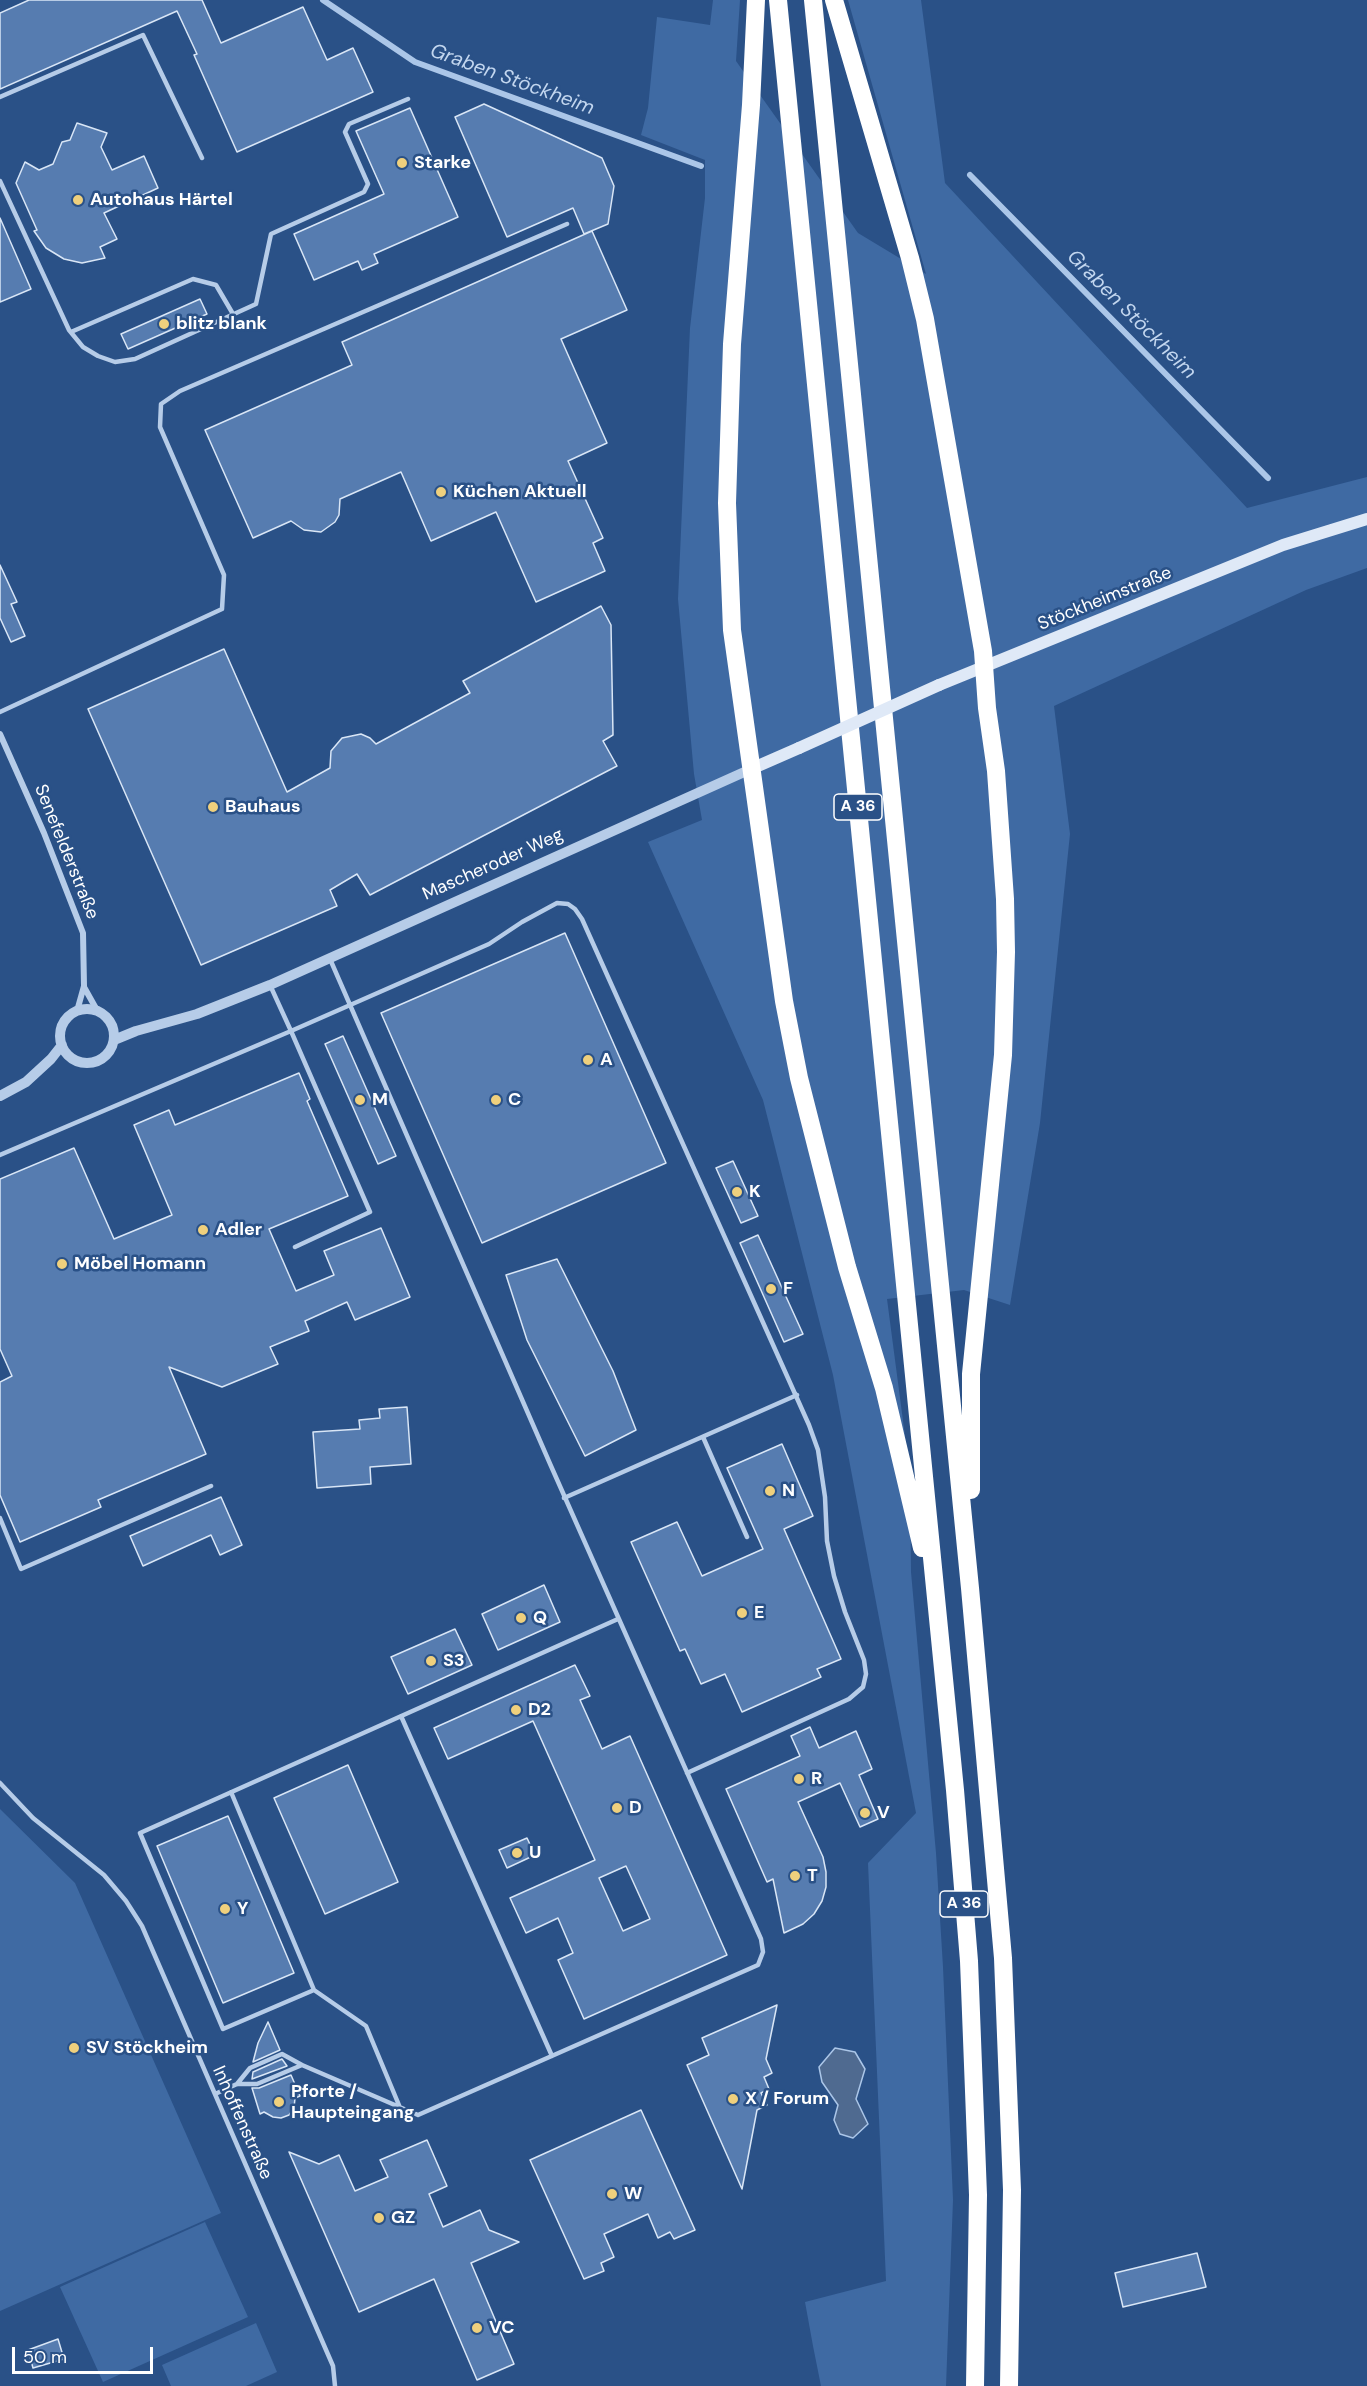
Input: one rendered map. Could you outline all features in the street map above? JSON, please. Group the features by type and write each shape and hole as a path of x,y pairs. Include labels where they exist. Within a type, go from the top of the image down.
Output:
{"highway":[{"path":"756,0 751,105 732,344 727,503 732,630 784,1001 799,1078 847,1267 884,1388 938,1614"},
{"name":"A 36","path":"778,0 938,1614 969,1961 978,2195 975,2386"},
{"name":"A 36","path":"813,0 970,1588 1003,1958 1012,2190 1009,2386"},
{"path":"834,0 926,319 984,666 996,771 1005,899 1003,1055 971,1374 970,1588"}],"main road":[{"name":"Stöckheimstraße","path":"860,720 984,666 1284,545 1367,519"},
{"name":"Mascheroder Weg","path":"751,769 860,720"}],"street":[{"name":"Senefelderstraße","path":"0,734 44,833 83,933 84,986 77,1011"},
{"name":"Mascheroder Weg","path":"114,1035 197,1014 270,985 751,769"},
{"name":"Senefelderstraße","path":"84,986 98,1012"},
{"path":"77,1011 98,1012 110,1022 114,1035 107,1055 100,1060 84,1063 69,1056 62,1045 61,1037 65,1021 77,1011"},
{"path":"0,1096 26,1082 51,1059 62,1045"},
{"path":"51,1059 69,1056"}],"lane":[{"path":"0,97 143,35 202,158"},
{"path":"0,181 71,332 83,347 98,356 115,362 135,359 256,304 271,234 364,192 368,184 345,132 349,124 408,99"},
{"path":"0,712 222,609 224,575 160,427 161,405 180,391 567,224"},
{"path":"71,332 193,279 216,285 234,314"},
{"path":"0,1155 489,944 557,903 568,904 575,909 582,919 797,1395 818,1450 825,1497 827,1541 834,1576 864,1660 866,1674 863,1687 849,1699 830,1710 687,1773"},
{"path":"237,2084 250,2068 282,2054 401,2110 418,2115 758,1965 763,1952 761,1939 564,1498 330,959"},
{"path":"270,985 370,1212 295,1247"},
{"path":"564,1498 797,1395"},
{"path":"703,1437 747,1537"},
{"path":"0,1518 21,1569 211,1486"},
{"path":"315,1990 223,2029 140,1833 618,1619"},
{"path":"401,1716 552,2056"},
{"name":"Inhoffenstraße","path":"0,1783 33,1818 104,1875 126,1901 142,1926 333,2366 334,2386"},
{"path":"231,1792 315,1990 366,2026 401,2110"},
{"path":"215,2094 237,2084 257,2084 302,2065"}],"shaded area":[{"path":"713,0 740,0 736,61 858,233 926,274 848,0 921,0 945,183 1247,508 1367,477 1367,568 1306,590 1054,706 1070,834 1040,1123 1010,1305 964,1290 887,1299 910,1474 911,1572 936,1853 943,1967 953,2200 946,2386 821,2386 813,2346 805,2302 886,2281 868,1863 916,1813 833,1375 763,1100 648,842 702,820 694,774 678,599 690,328 705,198 705,160 641,135 648,108 657,17 710,25"},
{"name":"SV Stöckheim","path":"0,1809 75,1883 221,2213 0,2311"},
{"path":"835,2048 855,2052 865,2069 856,2099 868,2124 853,2138 840,2134 834,2120 838,2105 822,2082 819,2067"},
{"path":"205,2222 248,2317 103,2382 60,2287"},
{"path":"256,2323 277,2372 246,2386 171,2386 162,2365"}],"building":[{"path":"29,0 202,0 221,43 303,7 327,60 353,48 373,92 237,152 177,11 0,89 0,13"},
{"path":"484,104 602,158 614,186 608,224 584,234 573,208 507,237 455,117"},
{"name":"Starke","path":"410,108 458,217 374,254 378,263 362,270 358,261 314,280 294,234 384,194 356,131"},
{"name":"Autohaus Härtel","path":"77,123 107,133 101,147 112,170 144,156 158,188 104,213 117,239 100,247 105,258 82,263 64,259 46,248 34,231 37,230 16,183 25,162 39,170 53,164 62,142 70,140"},
{"path":"0,218 31,289 0,302"},
{"path":"592,231 627,310 561,339 607,443 568,461 603,538 593,543 605,571 536,602 496,512 431,541 401,472 340,499 339,515 335,522 321,532 304,530 291,521 253,538 205,430 352,365 342,342"},
{"name":"blitz blank","path":"200,299 207,314 128,349 121,334"},
{"path":"0,565 17,602 11,604 25,636 11,642 0,618"},
{"path":"601,606 611,625 613,735 603,741 617,766 370,895 357,874 330,890 337,906 201,965 88,709 224,649 287,792 330,768 331,751 342,738 361,734 376,744 470,693 463,681"},
{"name":"C","path":"565,933 666,1163 482,1243 381,1013"},
{"name":"M","path":"343,1036 396,1156 378,1164 325,1044"},
{"path":"299,1073 310,1099 307,1101 348,1196 269,1229 296,1291 334,1275 324,1251 381,1228 410,1297 355,1320 347,1302 305,1321 309,1331 270,1347 278,1364 222,1387 169,1367 206,1454 98,1500 101,1507 20,1542 0,1495 0,1382 12,1376 0,1349 0,1179 74,1148 114,1239 172,1215 134,1125 169,1110 175,1125"},
{"name":"K","path":"733,1161 758,1216 741,1223 716,1168"},
{"name":"F","path":"758,1235 803,1334 784,1342 740,1243"},
{"path":"557,1259 613,1371 636,1430 585,1456 527,1340 506,1275"},
{"path":"407,1407 411,1464 370,1467 371,1484 317,1488 313,1432 360,1429 359,1420 380,1418 379,1409"},
{"name":"E","path":"782,1444 813,1516 784,1529 841,1659 817,1669 821,1677 742,1712 725,1674 701,1684 685,1649 680,1651 631,1542 677,1522 702,1576 763,1549 727,1468"},
{"path":"221,1497 242,1545 220,1555 211,1535 143,1566 130,1536"},
{"name":"Q","path":"544,1585 560,1622 498,1650 482,1614"},
{"name":"S3","path":"455,1629 472,1665 408,1694 391,1657"},
{"path":"575,1665 590,1696 580,1700 602,1749 630,1736 727,1955 584,2019 558,1960 573,1953 558,1918 526,1933 510,1898 595,1860 533,1721 448,1759 434,1728","holes":["626,1866 650,1919 623,1931 599,1878"]},
{"path":"810,1727 819,1748 856,1731 872,1769 859,1775 878,1819 860,1827 840,1783 798,1802 823,1857 826,1887 822,1901 814,1914 803,1924 784,1933 773,1879 767,1882 726,1789 800,1756 791,1736"},
{"path":"348,1765 398,1882 325,1914 274,1798"},
{"name":"Y","path":"228,1816 294,1973 223,2003 157,1846"},
{"name":"U","path":"527,1838 535,1855 507,1868 499,1850"},
{"name":"X / Forum","path":"777,2005 766,2059 772,2073 764,2077 769,2089 761,2093 767,2105 757,2110 742,2189 687,2065 709,2055 702,2038"},
{"path":"268,2022 280,2050 253,2062 258,2043"},
{"path":"282,2059 287,2066 252,2079 253,2072"},
{"name":"Pforte / Haupteingang","path":"291,2075 300,2096 295,2098 294,2108 289,2115 281,2118 264,2112 260,2114 252,2088 259,2088"},
{"name":"W","path":"641,2110 695,2230 674,2239 670,2232 658,2238 648,2214 604,2234 614,2257 601,2263 604,2271 584,2279 530,2160"},
{"name":"GZ","path":"427,2140 447,2186 429,2194 443,2227 480,2210 489,2230 519,2242 471,2263 514,2364 477,2380 434,2279 359,2312 289,2152 319,2164 339,2155 355,2191 388,2177 380,2160"},
{"path":"1197,2253 1206,2287 1123,2307 1115,2273"},
{"path":"58,2339 64,2359 33,2368 28,2350"}],"waterway":[{"name":"Graben Stöckheim","path":"323,0 415,62 701,166"},
{"name":"Graben Stöckheim","path":"970,175 1268,478"}],"place":[{"name":"Starke","path":"402,163"},
{"name":"Autohaus Härtel","path":"78,200"},
{"name":"blitz blank","path":"164,324"},
{"name":"Küchen Aktuell","path":"441,492"},
{"name":"Bauhaus","path":"213,807"},
{"name":"A","path":"588,1060"},
{"name":"M","path":"360,1100"},
{"name":"C","path":"496,1100"},
{"name":"K","path":"737,1192"},
{"name":"Adler","path":"203,1230"},
{"name":"Möbel Homann","path":"62,1264"},
{"name":"F","path":"771,1289"},
{"name":"N","path":"770,1491"},
{"name":"E","path":"742,1613"},
{"name":"Q","path":"521,1618"},
{"name":"S3","path":"431,1661"},
{"name":"D2","path":"516,1710"},
{"name":"R","path":"799,1779"},
{"name":"D","path":"617,1808"},
{"name":"V","path":"865,1813"},
{"name":"U","path":"517,1853"},
{"name":"T","path":"795,1876"},
{"name":"Y","path":"225,1909"},
{"name":"SV Stöckheim","path":"74,2048"},
{"name":"X / Forum","path":"733,2099"},
{"name":"Pforte / Haupteingang","path":"279,2102"},
{"name":"W","path":"612,2194"},
{"name":"GZ","path":"379,2218"},
{"name":"VC","path":"477,2328"}]}
